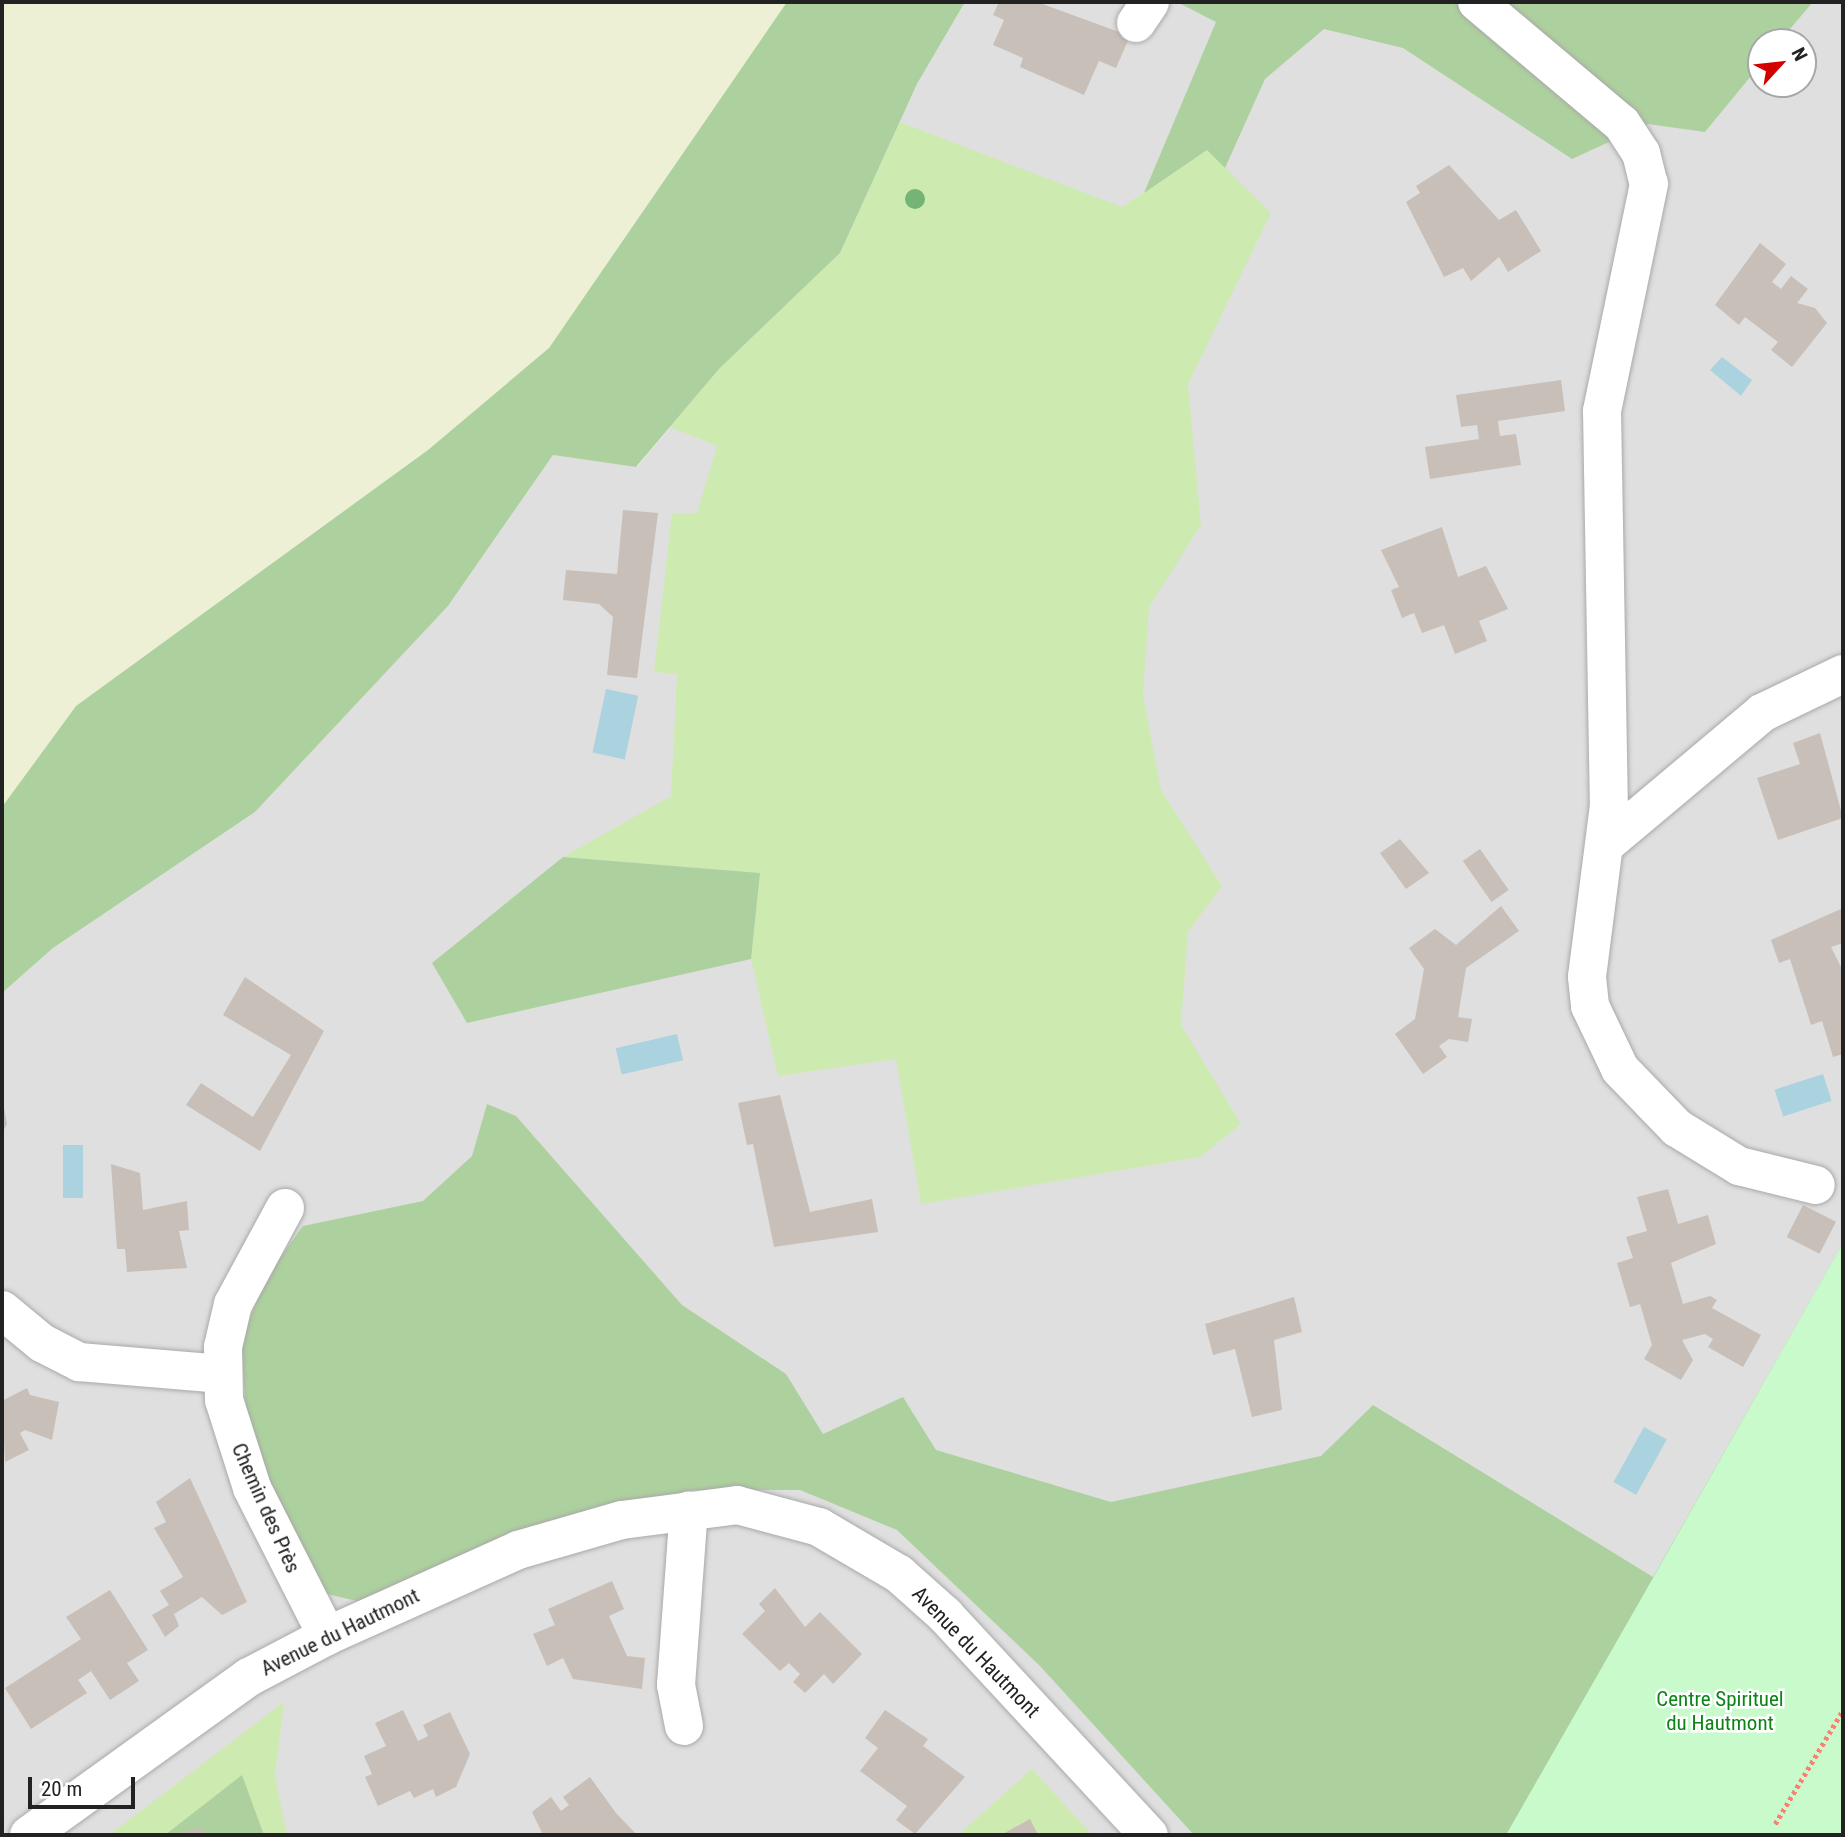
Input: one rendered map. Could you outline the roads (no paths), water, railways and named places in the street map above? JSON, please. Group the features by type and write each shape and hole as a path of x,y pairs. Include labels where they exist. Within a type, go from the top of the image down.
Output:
{"street":[{"path":"1477,2 1601,102 1632,138 1648,177 1646,217 1608,376 1601,435 1606,844 1587,977 1590,1006 1607,1050 1636,1089 1686,1133 1763,1175 1816,1185"},
{"path":"1606,844 1762,713 1843,674"},
{"name":"Chemin des Près","path":"285,1208 233,1304 222,1374 238,1454 327,1636"},
{"path":"2,1310 42,1343 79,1362 222,1374"},
{"name":"Avenue du Hautmont","path":"29,1835 249,1677 327,1636 518,1550 610,1523 737,1505 784,1513 848,1542 899,1574 945,1615 1149,1835"},
{"path":"684,1726 676,1685 690,1510"}],"water":[{"path":"1722,357 1752,380 1741,396 1710,370"},
{"path":"606,689 638,696 625,759 592,753"},
{"path":"677,1034 683,1060 622,1074 616,1048"},
{"path":"1823,1074 1832,1101 1783,1116 1774,1090"},
{"path":"63,1145 83,1145 83,1198 63,1198"},
{"path":"1644,1427 1667,1440 1636,1495 1613,1482"}],"park label":[{"name":"Centre Spirituel du Hautmont","path":"1720,1711"}]}
